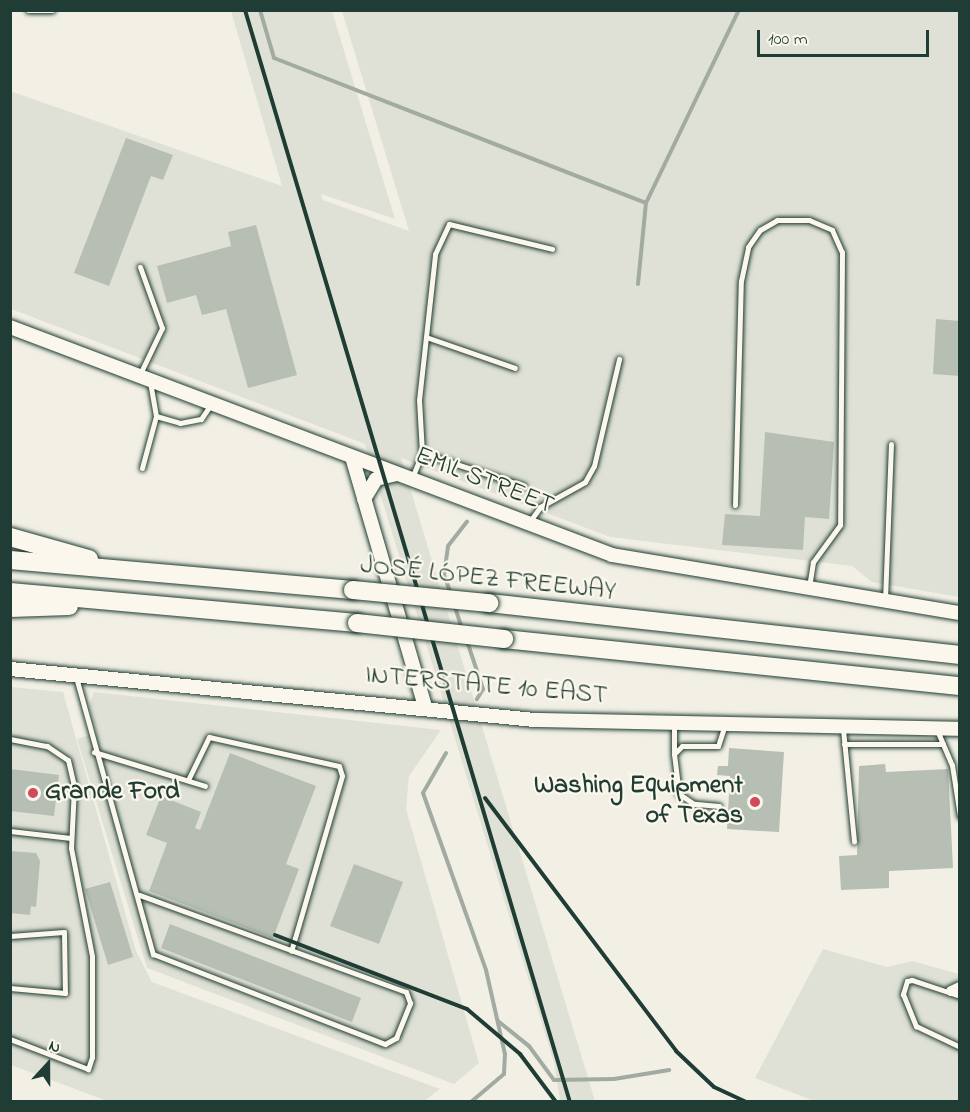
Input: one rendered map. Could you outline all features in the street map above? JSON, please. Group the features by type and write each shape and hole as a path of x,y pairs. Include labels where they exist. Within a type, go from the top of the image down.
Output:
{"highway":[{"path":"10,537 130,572"},
{"name":"JOSÉ LÓPEZ FREEWAY","path":"10,560 489,603 960,655"},
{"path":"10,592 357,623 960,686"},
{"path":"10,608 120,603"}],"main road":[{"name":"EMIL STREET","path":"10,327 527,525 638,561 960,613"},
{"path":"352,457 425,707"},
{"path":"364,499 376,479 396,474"},
{"name":"INTERSTATE 10 EAST","path":"10,669 425,707 536,720 842,723 960,729"}],"lane":[{"path":"28,10 52,10"},
{"path":"735,505 740,292 748,247 760,230 777,220 810,220 832,230 842,252 840,525 813,562 809,589"},
{"path":"411,480 422,453 419,400 435,254 449,224 552,249"},
{"path":"140,267 162,328 145,378 156,416 141,468"},
{"path":"426,337 515,368"},
{"path":"527,525 540,507 585,482 594,465 619,358"},
{"path":"156,416 180,423 201,419 211,403"},
{"path":"885,602 891,444"},
{"path":"422,453 524,486"},
{"path":"75,675 94,752 139,895 153,954 392,1044 411,996 139,895"},
{"path":"674,722 678,794 694,804 719,806"},
{"path":"674,754 682,746 718,746 725,723"},
{"path":"842,723 854,841"},
{"path":"935,726 943,744 960,816"},
{"path":"188,780 210,737 339,766 342,776 291,951"},
{"path":"10,739 47,746 68,760 74,787 71,838 92,956 92,1056 88,1069 10,1040"},
{"path":"844,744 943,744"},
{"path":"94,752 205,786"},
{"path":"10,831 71,838"},
{"path":"10,936 64,932 64,993 10,988"},
{"path":"957,991 912,980 907,981 903,994 916,1026 960,1047"}],"shaded area":[{"path":"231,11 332,11 395,219 321,194 323,200 409,231 342,11 959,11 959,597 872,582 852,566 610,537 401,458 595,1101 560,1101 554,1063 365,444 11,309 10,91 282,186"},
{"path":"10,687 63,692 136,951 152,982 440,1089 423,1102 107,1101 11,1065"},
{"path":"94,692 441,730 409,776 406,809 479,1063 454,1084 147,968 77,739 97,733 89,705"},
{"path":"823,949 887,967 912,961 959,974 959,1101 814,1101 755,1078"}],"building":[{"path":"126,138 173,155 163,180 151,176 109,286 74,273"},
{"path":"256,225 297,375 248,388 226,309 202,315 196,295 167,303 157,266 231,246 228,232"},
{"path":"936,319 960,321 960,376 933,374"},
{"path":"765,432 834,442 829,519 805,517 803,550 722,545 725,514 760,516"},
{"name":"Washing Equipment of Texas","path":"729,748 784,752 779,832 727,829 730,776 717,775 718,766 728,766"},
{"path":"230,753 316,786 286,864 299,869 273,938 149,891 167,843 146,835 161,796 201,812 195,828 200,830"},
{"path":"885,764 886,772 948,769 953,868 889,871 889,888 841,890 839,856 857,855 859,766"},
{"name":"Grande Ford","path":"10,769 59,775 54,816 10,811"},
{"path":"10,851 36,853 40,861 36,907 31,906 30,915 10,913"},
{"path":"354,864 403,882 379,944 330,926"},
{"path":"110,882 133,957 108,965 85,889"},
{"path":"170,924 361,998 352,1022 161,948"}],"waterway":[{"path":"260,10 274,58 646,203"},
{"path":"638,284 646,203 739,10"},
{"path":"451,594 444,575 448,546 467,522"},
{"path":"454,604 462,628"},
{"path":"467,641 483,689 477,699"},
{"path":"446,753 423,793 486,970 505,1054 504,1074 471,1102"},
{"path":"498,1021 529,1046 554,1080 614,1079 669,1070"}],"railway":[{"path":"245,10 570,1102"},
{"path":"485,798 676,1051 714,1087 746,1102"},
{"path":"275,935 467,1009 520,1054 556,1102"}],"place":[{"name":"Grande Ford","path":"33,793"},
{"name":"Washing Equipment of Texas","path":"755,802"}]}
